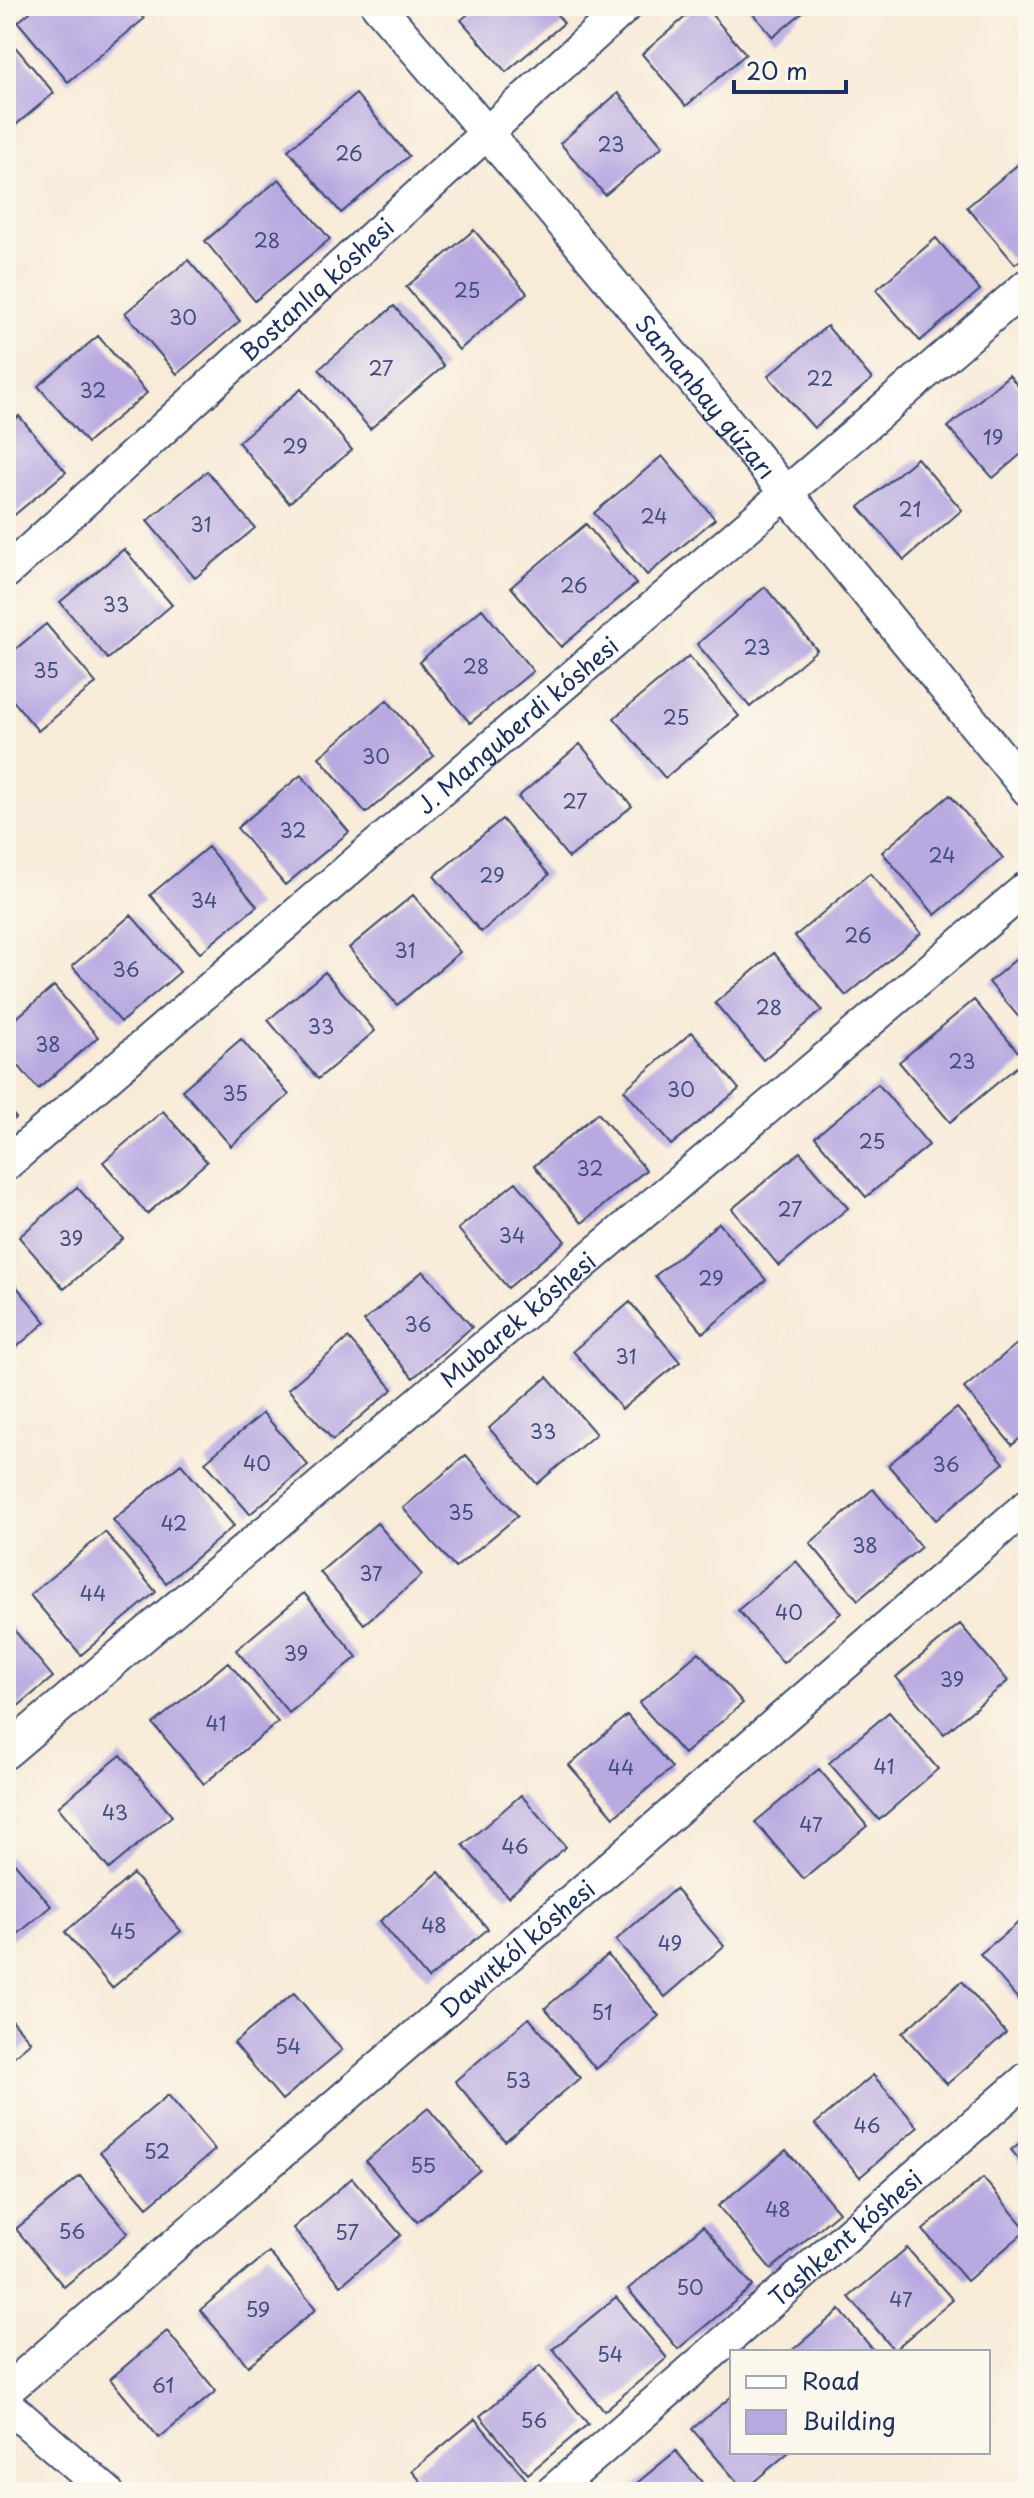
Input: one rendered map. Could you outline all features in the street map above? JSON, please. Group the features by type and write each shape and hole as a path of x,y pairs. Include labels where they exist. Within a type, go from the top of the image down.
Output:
{"street":[{"name":"Samanbay gúzarı","path":"378,6 786,493 1028,790"},
{"name":"Bostanlıq kóshesi","path":"6,572 626,6"},
{"name":"J. Manguberdi kóshesi","path":"6,1164 1028,285"},
{"name":"Mubarek kóshesi","path":"6,1752 1028,887"},
{"name":"Dawıtkól kóshesi","path":"6,2391 1028,1505"},
{"name":"Tashkent kóshesi","path":"552,2492 1028,2078"},
{"path":"6,2404 107,2492"}],"building":[{"path":"37,6 132,6 144,19 68,82 18,22"},
{"path":"478,6 550,6 564,23 506,72 461,20"},
{"path":"698,6 704,6 746,54 686,106 642,54"},
{"path":"746,6 810,6 773,37"},
{"path":"6,36 54,93 6,133"},
{"path":"618,93 663,146 605,195 560,143"},
{"path":"356,94 409,156 341,213 288,150"},
{"path":"1028,156 1028,254 1015,264 967,207"},
{"path":"279,179 330,239 255,301 205,241"},
{"path":"474,230 527,293 459,350 406,287"},
{"path":"936,238 980,290 920,341 876,290"},
{"path":"188,260 240,321 177,374 125,313"},
{"path":"394,306 444,366 370,429 319,369"},
{"path":"827,326 872,379 814,428 768,376"},
{"path":"98,336 147,393 87,443 38,386"},
{"path":"1009,375 1028,398 1028,448 993,478 948,427"},
{"path":"301,389 352,450 289,503 238,442"},
{"path":"19,416 66,472 6,522 6,427"},
{"path":"662,456 715,519 647,575 594,513"},
{"path":"917,458 962,510 904,560 859,507"},
{"path":"207,471 255,528 195,578 147,521"},
{"path":"586,524 636,584 561,647 511,587"},
{"path":"124,549 172,605 108,659 60,602"},
{"path":"765,587 817,650 750,707 697,644"},
{"path":"482,609 533,671 470,723 419,662"},
{"path":"46,624 96,683 38,731 6,692 6,657"},
{"path":"689,656 739,716 665,778 614,718"},
{"path":"387,700 434,756 366,813 319,757"},
{"path":"580,744 632,806 569,858 518,797"},
{"path":"301,775 349,832 285,885 237,828"},
{"path":"950,795 1003,858 935,915 882,852"},
{"path":"502,819 549,875 481,932 434,876"},
{"path":"208,847 257,906 200,953 150,895"},
{"path":"870,873 921,933 846,996 795,936"},
{"path":"413,895 460,952 397,1005 349,948"},
{"path":"131,915 180,972 121,1022 72,966"},
{"path":"1028,949 1028,1028 989,982"},
{"path":"774,953 822,1010 763,1060 715,1003"},
{"path":"325,972 375,1031 318,1079 268,1020"},
{"path":"54,986 98,1037 38,1089 6,1051 6,1027"},
{"path":"974,1000 1025,1060 950,1122 899,1062"},
{"path":"692,1032 739,1089 671,1145 624,1090"},
{"path":"241,1039 289,1095 231,1146 182,1090"},
{"path":"878,1084 929,1145 866,1197 815,1137"},
{"path":"6,1107 16,1118 6,1126"},
{"path":"163,1111 207,1162 147,1214 103,1162"},
{"path":"598,1113 646,1170 582,1223 534,1166"},
{"path":"800,1152 848,1208 779,1266 732,1209"},
{"path":"516,1182 565,1241 508,1288 458,1229"},
{"path":"77,1187 123,1239 64,1289 19,1237"},
{"path":"719,1223 766,1280 703,1333 655,1276"},
{"path":"423,1271 472,1327 413,1378 364,1321"},
{"path":"6,1274 46,1322 6,1356"},
{"path":"630,1302 680,1362 622,1409 573,1351"},
{"path":"348,1338 393,1389 333,1440 288,1389"},
{"path":"1024,1338 1028,1342 1028,1432 1012,1445 964,1388"},
{"path":"547,1377 596,1434 537,1484 489,1428"},
{"path":"957,1408 1004,1463 936,1520 888,1465"},
{"path":"263,1413 308,1465 250,1514 205,1462"},
{"path":"466,1455 518,1516 455,1568 403,1508"},
{"path":"181,1464 234,1526 166,1583 113,1520"},
{"path":"873,1489 921,1547 858,1600 810,1543"},
{"path":"377,1523 422,1575 364,1624 320,1572"},
{"path":"105,1532 156,1592 81,1655 30,1595"},
{"path":"796,1561 841,1613 783,1663 738,1610"},
{"path":"304,1593 357,1657 289,1713 236,1650"},
{"path":"6,1620 53,1677 6,1716"},
{"path":"960,1624 1008,1681 944,1734 896,1677"},
{"path":"699,1652 743,1703 684,1754 639,1703"},
{"path":"228,1662 278,1722 204,1784 153,1724"},
{"path":"889,1712 938,1769 879,1820 829,1763"},
{"path":"627,1715 672,1768 614,1817 569,1765"},
{"path":"121,1755 172,1816 109,1869 58,1807"},
{"path":"819,1769 867,1826 804,1879 755,1822"},
{"path":"521,1795 566,1847 508,1897 463,1845"},
{"path":"6,1853 51,1906 6,1944"},
{"path":"439,1872 488,1929 428,1979 380,1921"},
{"path":"133,1874 181,1931 112,1988 65,1932"},
{"path":"675,1889 724,1946 665,1997 616,1940"},
{"path":"1028,1915 1028,2011 980,1954"},
{"path":"608,1955 659,2016 596,2069 545,2008"},
{"path":"962,1981 1006,2033 947,2084 902,2033"},
{"path":"294,1993 342,2050 282,2100 234,2043"},
{"path":"6,2013 31,2042 6,2063"},
{"path":"529,2018 580,2078 505,2141 455,2081"},
{"path":"873,2075 918,2127 860,2177 815,2124"},
{"path":"168,2095 215,2150 147,2207 100,2152"},
{"path":"428,2108 480,2170 417,2222 366,2161"},
{"path":"1028,2136 1028,2170 1011,2150"},
{"path":"786,2150 839,2212 771,2269 718,2206"},
{"path":"80,2176 128,2233 64,2287 16,2229"},
{"path":"352,2178 401,2235 341,2285 293,2228"},
{"path":"983,2178 1027,2230 967,2281 923,2230"},
{"path":"703,2226 753,2286 678,2349 628,2289"},
{"path":"907,2248 953,2300 894,2350 849,2297"},
{"path":"269,2252 316,2309 248,2366 200,2310"},
{"path":"616,2297 667,2358 604,2411 553,2349"},
{"path":"840,2310 873,2350 792,2350"},
{"path":"167,2331 216,2391 159,2438 110,2379"},
{"path":"540,2366 588,2424 528,2474 480,2416"},
{"path":"730,2398 730,2454 787,2454 744,2490 692,2429"},
{"path":"475,2419 526,2479 511,2492 430,2492 412,2471"},
{"path":"676,2451 710,2492 626,2492"},
{"path":"417,2483 424,2492 406,2492"}]}
